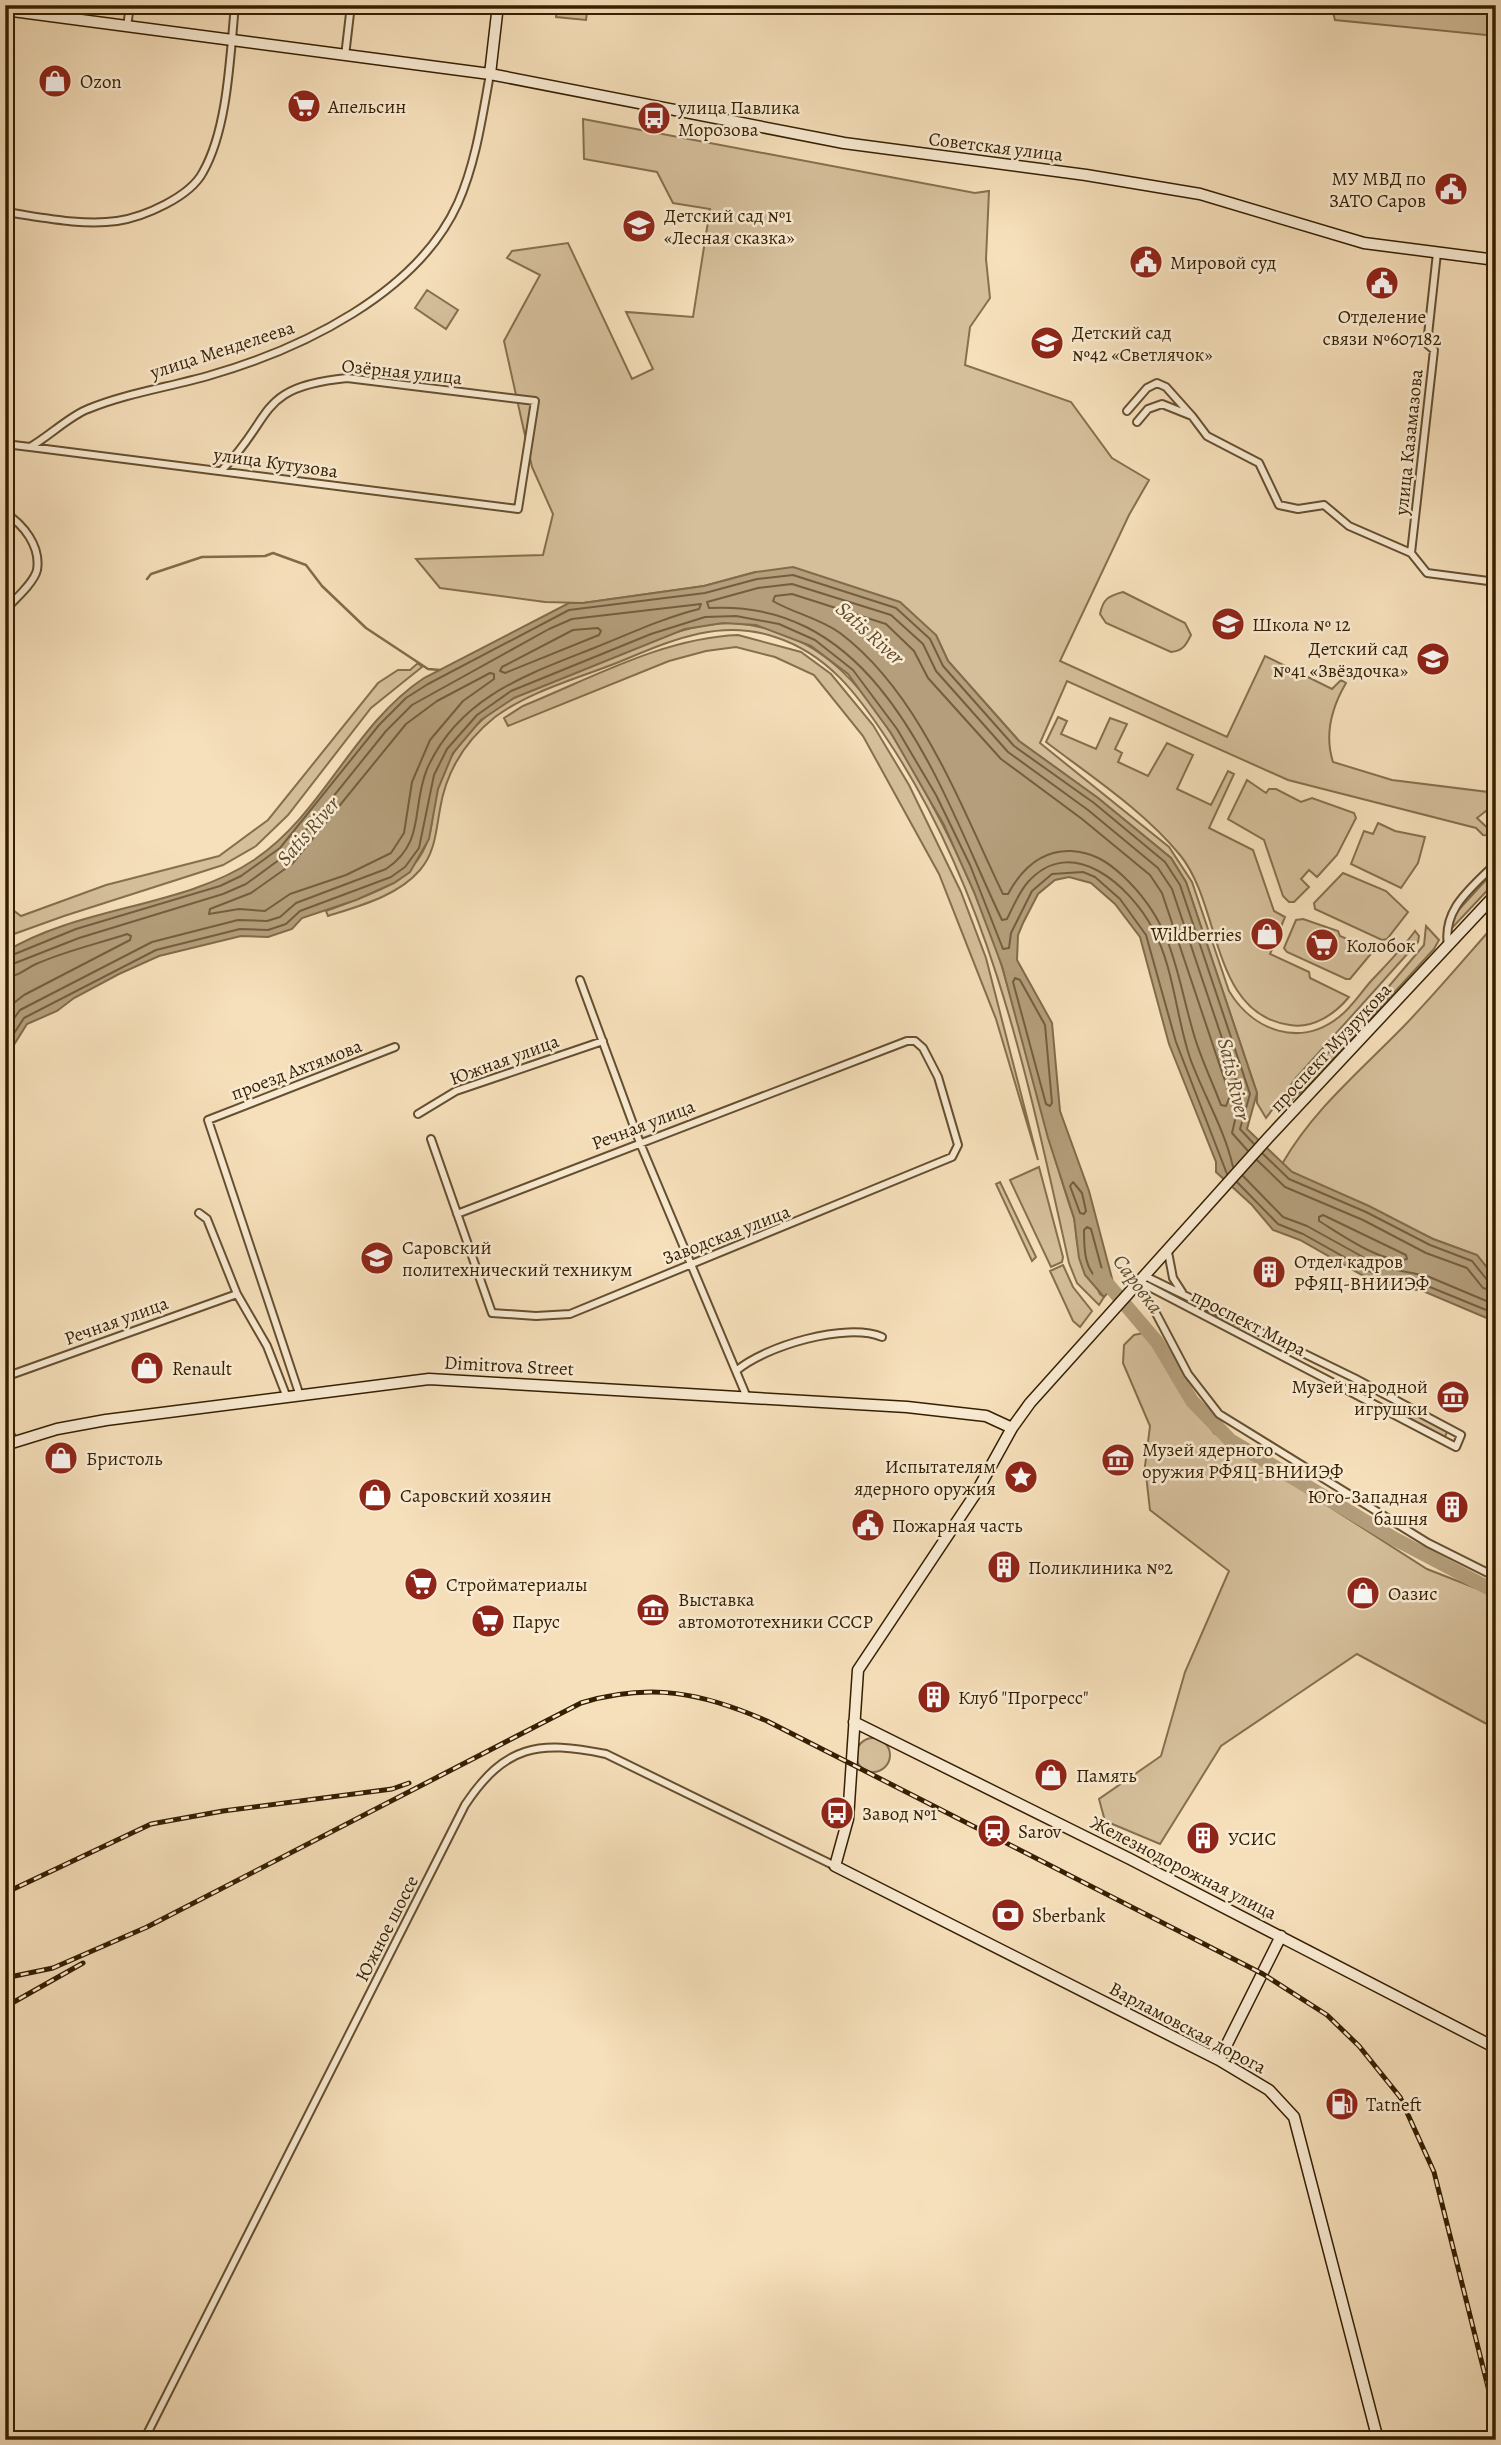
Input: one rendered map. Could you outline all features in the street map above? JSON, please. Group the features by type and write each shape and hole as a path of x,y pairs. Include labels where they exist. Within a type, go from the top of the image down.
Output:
{"street":[{"path":"128,27 130,5"},
{"path":"5,212 85,222 117,221 155,212 202,175 218,135 235,5"},
{"path":"345,56 351,5"},
{"name":"улица Менделеева","path":"30,447 84,410 212,374 314,337 351,316 389,288 421,256 458,203 477,146 490,74 498,5"},
{"path":"5,10 490,74"},
{"name":"Советская улица","path":"490,74 844,143 1086,175 1200,194 1337,236 1496,260"},
{"name":"улица Казамазова","path":"1411,553 1434,350 1427,344 1437,253"},
{"name":"Озёрная улица","path":"222,470 240,451 268,406 286,391 327,380 348,378 535,401 518,509"},
{"name":"улица Казамазова","path":"1127,411 1147,388 1157,383 1166,387 1207,436 1259,463 1279,505 1298,509 1324,505 1349,526 1411,553 1427,573 1496,582"},
{"name":"улица Казамазова","path":"1137,422 1148,410 1162,404 1192,416"},
{"path":"5,444 30,447"},
{"name":"улица Кутузова","path":"30,447 518,509"},
{"path":"5,513 31,538 37,557 34,575 5,610"},
{"path":"1448,946 1446,933 1451,912 1496,863"},
{"name":"проспект Музрукова","path":"835,1866 848,1819 855,1686 864,1659 976,1493 1012,1428 1030,1403 1268,1138 1496,894"},
{"path":"580,980 640,1143 746,1395"},
{"name":"Южная улица","path":"418,1114 456,1091 603,1041"},
{"name":"Речная улица","path":"457,1214 907,1041 915,1041 923,1048 938,1077 958,1145"},
{"name":"проезд Ахтямова","path":"299,1393 208,1120 395,1047"},
{"path":"431,1139 457,1214"},
{"name":"Заводская улица","path":"457,1214 492,1313 536,1317 570,1314 627,1292 690,1262 803,1220 952,1157 958,1145"},
{"path":"199,1213 211,1227 237,1294 267,1346 286,1395"},
{"path":"1168,1252 1173,1278 1184,1294"},
{"path":"1139,1283 1188,1374 1219,1414 1428,1543 1496,1577"},
{"name":"проспект Мира","path":"1139,1283 1184,1294 1461,1435 1456,1447 1139,1283"},
{"name":"Речная улица","path":"5,1377 237,1294"},
{"path":"736,1371 750,1359 829,1334 862,1331 882,1337"},
{"name":"Dimitrova Street","path":"10,1443 94,1422 299,1393 429,1379 746,1395 960,1412 986,1416 1012,1428"},
{"path":"5,1423 10,1443"},
{"name":"Железнодорожная улица","path":"854,1722 1281,1936 1496,2048"},
{"name":"Южное шоссе","path":"144,2440 466,1805 481,1781 509,1756 537,1748 574,1747 606,1754 695,1800 835,1866"},
{"name":"Варламовская дорога","path":"835,1866 1219,2060 1269,2090 1294,2117 1378,2440"},
{"path":"1219,2060 1281,1936"}],"shaded area":[{"path":"557,5 588,5 586,20 556,17"},
{"path":"1331,5 1496,5 1496,36 1335,20"},
{"path":"583,119 975,193 989,191 986,259 990,298 970,327 965,365 1071,402 1112,458 1149,480 1129,515 1060,661 1227,737 1265,656 1332,689 1341,680 1346,683 1337,702 1329,731 1333,762 1392,780 1496,793 1496,803 1477,818 1496,836 1483,835 1476,828 1288,780 1067,681 1040,743 1169,847 1192,882 1229,991 1251,1016 1278,1031 1309,1032 1324,1026 1348,1009 1415,931 1419,936 1418,942 1296,1078 1266,1118 1257,1103 1257,1093 1186,882 1171,858 1098,798 1019,741 948,661 936,635 755,572 704,586 583,603 545,602 440,588 416,559 543,555 553,514 532,467 504,341 540,275 507,258 512,251 568,243 632,379 653,369 626,312 693,317 710,209 673,203 657,172 584,159"},
{"path":"427,290 458,310 446,329 415,308"},
{"path":"1123,592 1185,623 1191,635 1184,647 1171,652 1106,623 1100,614 1103,605 1110,597"},
{"path":"735,623 767,629 795,639 820,653 841,671 879,715 938,816 963,866 995,944 1074,1219 1080,1252 1100,1294 1104,1297 1099,1305 1077,1283 1069,1263 1038,1127 1002,992 954,861 923,799 865,707 826,665 794,644 754,632 734,630 695,635 555,686 509,708 484,726 458,758 443,795 432,849 420,870 401,887 389,893 328,916 326,911 395,881 419,858 427,841 437,793 446,767 465,738 493,711 534,689 662,637 698,627"},
{"path":"738,635 801,652 831,674 873,725 909,785 961,892 986,958 1038,1160 996,1019 939,874 863,736 814,675 775,657 736,647 706,651 669,661 508,726 504,718 523,706 655,651 682,643"},
{"path":"418,663 422,667 371,708 288,815 256,846 223,865 64,916 14,934 5,940 5,904 21,916 106,885 219,856 268,820 378,683 398,670 410,670"},
{"path":"1058,717 1067,721 1061,734 1096,749 1110,718 1127,724 1115,749 1122,753 1118,762 1148,776 1167,743 1193,755 1177,789 1211,805 1228,771 1234,774 1209,828 1253,850 1274,911 1285,917 1270,954 1309,972 1310,978 1349,997 1323,1019 1299,1026 1264,1017 1245,1001 1231,980 1194,876 1166,839 1134,809 1046,742"},
{"path":"1247,780 1266,793 1269,789 1276,789 1301,802 1312,798 1354,813 1356,818 1337,855 1317,877 1309,870 1301,879 1309,887 1294,902 1289,902 1283,896 1264,840 1228,819"},
{"path":"1378,823 1395,831 1425,837 1418,863 1401,888 1351,864 1364,831 1373,834"},
{"path":"1496,869 1496,881 1452,928 1453,916"},
{"path":"1343,873 1386,891 1408,912 1387,939 1382,940 1315,909 1314,903"},
{"path":"1303,919 1338,931 1340,936 1365,947 1371,944 1374,950 1350,979 1346,979 1287,952 1284,948 1296,920"},
{"path":"1496,923 1496,1279 1477,1255 1433,1239 1292,1172 1282,1164 1322,1109 1415,1014"},
{"path":"1426,926 1439,940 1434,949 1315,1079 1284,1107 1305,1075 1350,1032 1424,945"},
{"path":"1039,1167 1063,1257 1062,1262 1051,1267 1010,1180"},
{"path":"1000,1182 1036,1257 1032,1261 996,1184"},
{"path":"1063,1265 1073,1287 1092,1311 1080,1327 1073,1321 1050,1271"},
{"path":"1148,1332 1214,1433 1427,1569 1496,1596 1496,1729 1357,1654 1221,1746 1160,1844 1105,1821 1099,1799 1161,1756 1185,1672 1229,1571 1150,1510 1145,1466 1150,1426 1123,1363 1124,1345 1134,1335"},
{"path":"1395,1403 1447,1432 1445,1437 1392,1409"},
{"path":"873,1738 885,1743 890,1755 885,1767 873,1772 861,1767 856,1755 861,1743"}],"water":[{"name":"Satis River","path":"793,567 900,602 936,635 948,661 1019,741 1098,798 1171,858 1186,882 1257,1093 1247,1129 1292,1172 1369,1206 1433,1239 1477,1255 1496,1279 1496,1322 1423,1291 1376,1283 1300,1240 1273,1230 1252,1205 1216,1172 1216,1162 1169,1044 1140,937 1115,904 1091,883 1069,877 1055,880 1038,894 1018,935 1017,960 1052,1023 1060,1111 1089,1191 1114,1286 1104,1297 1085,1275 1079,1258 1074,1218 1048,1138 1002,966 974,892 944,825 891,733 848,674 811,646 756,625 723,623 685,629 514,698 481,720 453,753 438,789 429,839 410,872 394,883 356,900 302,918 292,929 268,937 241,936 159,956 119,974 74,998 57,1011 27,1024 5,1059 5,952 65,925 195,888 226,876 254,860 278,841 300,818 377,720 399,697 424,678 569,603 704,586 756,572"}],"waterway":[{"path":"147,579 151,574 202,557 265,556 273,553 306,565 322,586 366,628 428,669 440,670"},
{"name":"Саровка","path":"1100,1275 1157,1342 1192,1401 1230,1440 1395,1539 1496,1592"}],"railway":[{"path":"5,1978 53,1968 147,1927 581,1703 631,1693 654,1692 698,1697 721,1703 767,1721 1263,1974 1327,2015 1359,2046 1400,2097 1434,2172 1496,2419"},
{"path":"5,1893 151,1824 223,1811 392,1789 409,1783"},
{"path":"5,2007 83,1963"}],"place":[{"name":"Ozon","path":"55,81"},
{"name":"Апельсин","path":"304,106"},
{"name":"улица Павлика Морозова","path":"654,118"},
{"name":"МУ МВД по ЗАТО Саров","path":"1451,189"},
{"name":"Детский сад №1 «Лесная сказка»","path":"639,226"},
{"name":"Мировой суд","path":"1146,262"},
{"name":"Отделение связи №607182","path":"1382,283"},
{"name":"Детский сад №42 «Светлячок»","path":"1047,343"},
{"name":"Школа № 12","path":"1228,624"},
{"name":"Детский сад №41 «Звёздочка»","path":"1433,659"},
{"name":"Wildberries","path":"1267,934"},
{"name":"Колобок","path":"1322,945"},
{"name":"Саровский политехнический техникум","path":"377,1258"},
{"name":"Отдел кадров РФЯЦ-ВНИИЭФ","path":"1269,1272"},
{"name":"Renault","path":"147,1368"},
{"name":"Музей народной игрушки","path":"1453,1397"},
{"name":"Бристоль","path":"61,1458"},
{"name":"Музей ядерного оружия РФЯЦ-ВНИИЭФ","path":"1118,1460"},
{"name":"Испытателям ядерного оружия","path":"1021,1477"},
{"name":"Саровский хозяин","path":"375,1495"},
{"name":"Юго-Западная башня","path":"1452,1507"},
{"name":"Пожарная часть","path":"868,1525"},
{"name":"Поликлиника №2","path":"1004,1567"},
{"name":"Стройматериалы","path":"421,1584"},
{"name":"Оазис","path":"1363,1593"},
{"name":"Выставка автомототехники СССР","path":"653,1610"},
{"name":"Парус","path":"488,1621"},
{"name":"Клуб \"Прогресс\"","path":"934,1697"},
{"name":"Память","path":"1051,1775"},
{"name":"Завод №1","path":"837,1813"},
{"name":"Sarov","path":"994,1831"},
{"name":"УСИС","path":"1203,1838"},
{"name":"Sberbank","path":"1008,1915"},
{"name":"Tatneft","path":"1342,2104"}]}
